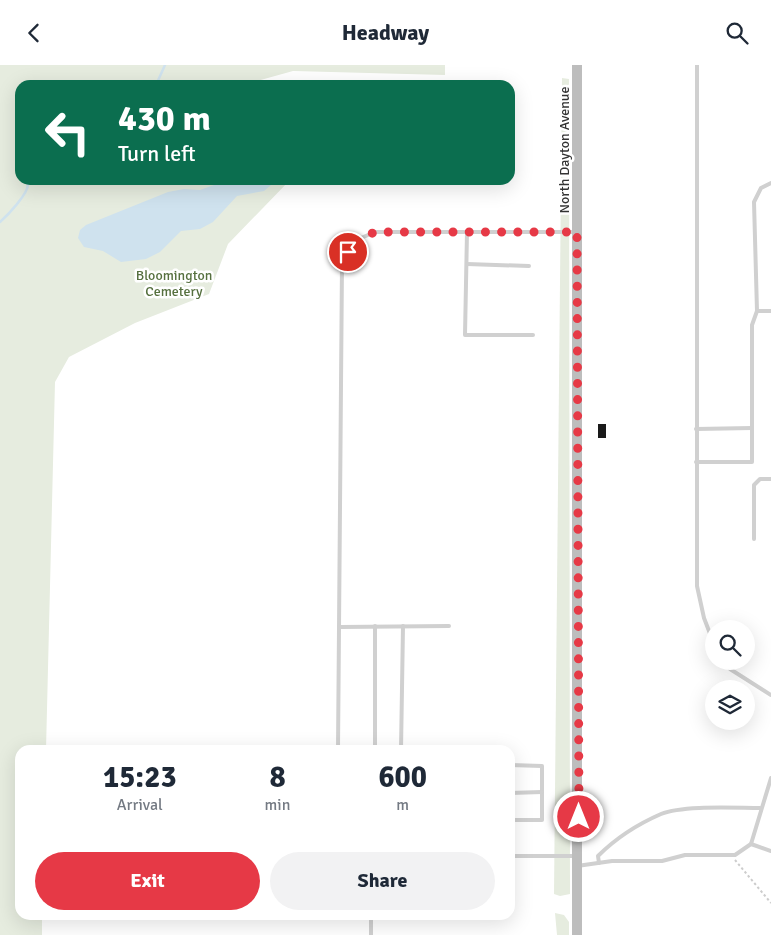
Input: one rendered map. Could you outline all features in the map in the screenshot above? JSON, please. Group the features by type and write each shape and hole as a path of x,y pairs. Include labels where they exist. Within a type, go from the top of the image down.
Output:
{"main road":[{"name":"North Dayton Avenue","path":"577,65 577,935"}],"lane":[{"path":"697,65 697,586 705,621"},
{"path":"696,462 752,462 752,325 757,311 754,202 761,188 771,183"},
{"path":"338,745 342,263 354,241 375,232 577,232"},
{"path":"467,232 466,335 533,335"},
{"path":"467,265 529,265"},
{"path":"757,311 771,311"},
{"path":"696,429 752,428"},
{"path":"754,539 754,485 760,479 771,479"},
{"path":"375,626 375,745"},
{"path":"401,745 403,626"},
{"path":"340,627 449,626"},
{"path":"732,670 771,695"},
{"path":"515,765 542,766 542,820 515,820"},
{"path":"515,856 599,863 662,861 684,855 733,855 751,844 760,808 771,778"},
{"path":"515,793 542,792"},
{"path":"599,863 598,857 612,842 662,814 707,808 760,808"},
{"path":"751,844 771,851"},
{"path":"371,920 371,935"}],"path":[{"path":"733,855 735,861 771,903"}],"green space":[{"name":"Bloomington Cemetery","path":"0,65 445,65 445,75 293,71 261,80 15,80 15,185 285,185 228,244 209,294 135,323 69,357 55,382 46,745 15,745 15,920 42,920 42,935 0,935"},
{"path":"562,78 569,79 570,894 560,896 554,894"},
{"path":"555,913 564,915 569,922 569,935 557,935"}],"water":[{"path":"214,185 271,185 264,191 237,196 213,222 200,229 181,231 160,252 146,259 121,262 103,251 84,247 78,238 80,230 86,225 168,192 184,189 200,190"}],"building":[{"path":"598,424 606,424 606,438 598,438"}],"waterway":[{"path":"158,80 165,65"},
{"path":"0,222 17,204 25,193 28,185"}],"route":[{"path":"348,252 354,241 375,232 577,232 579,817"}]}
